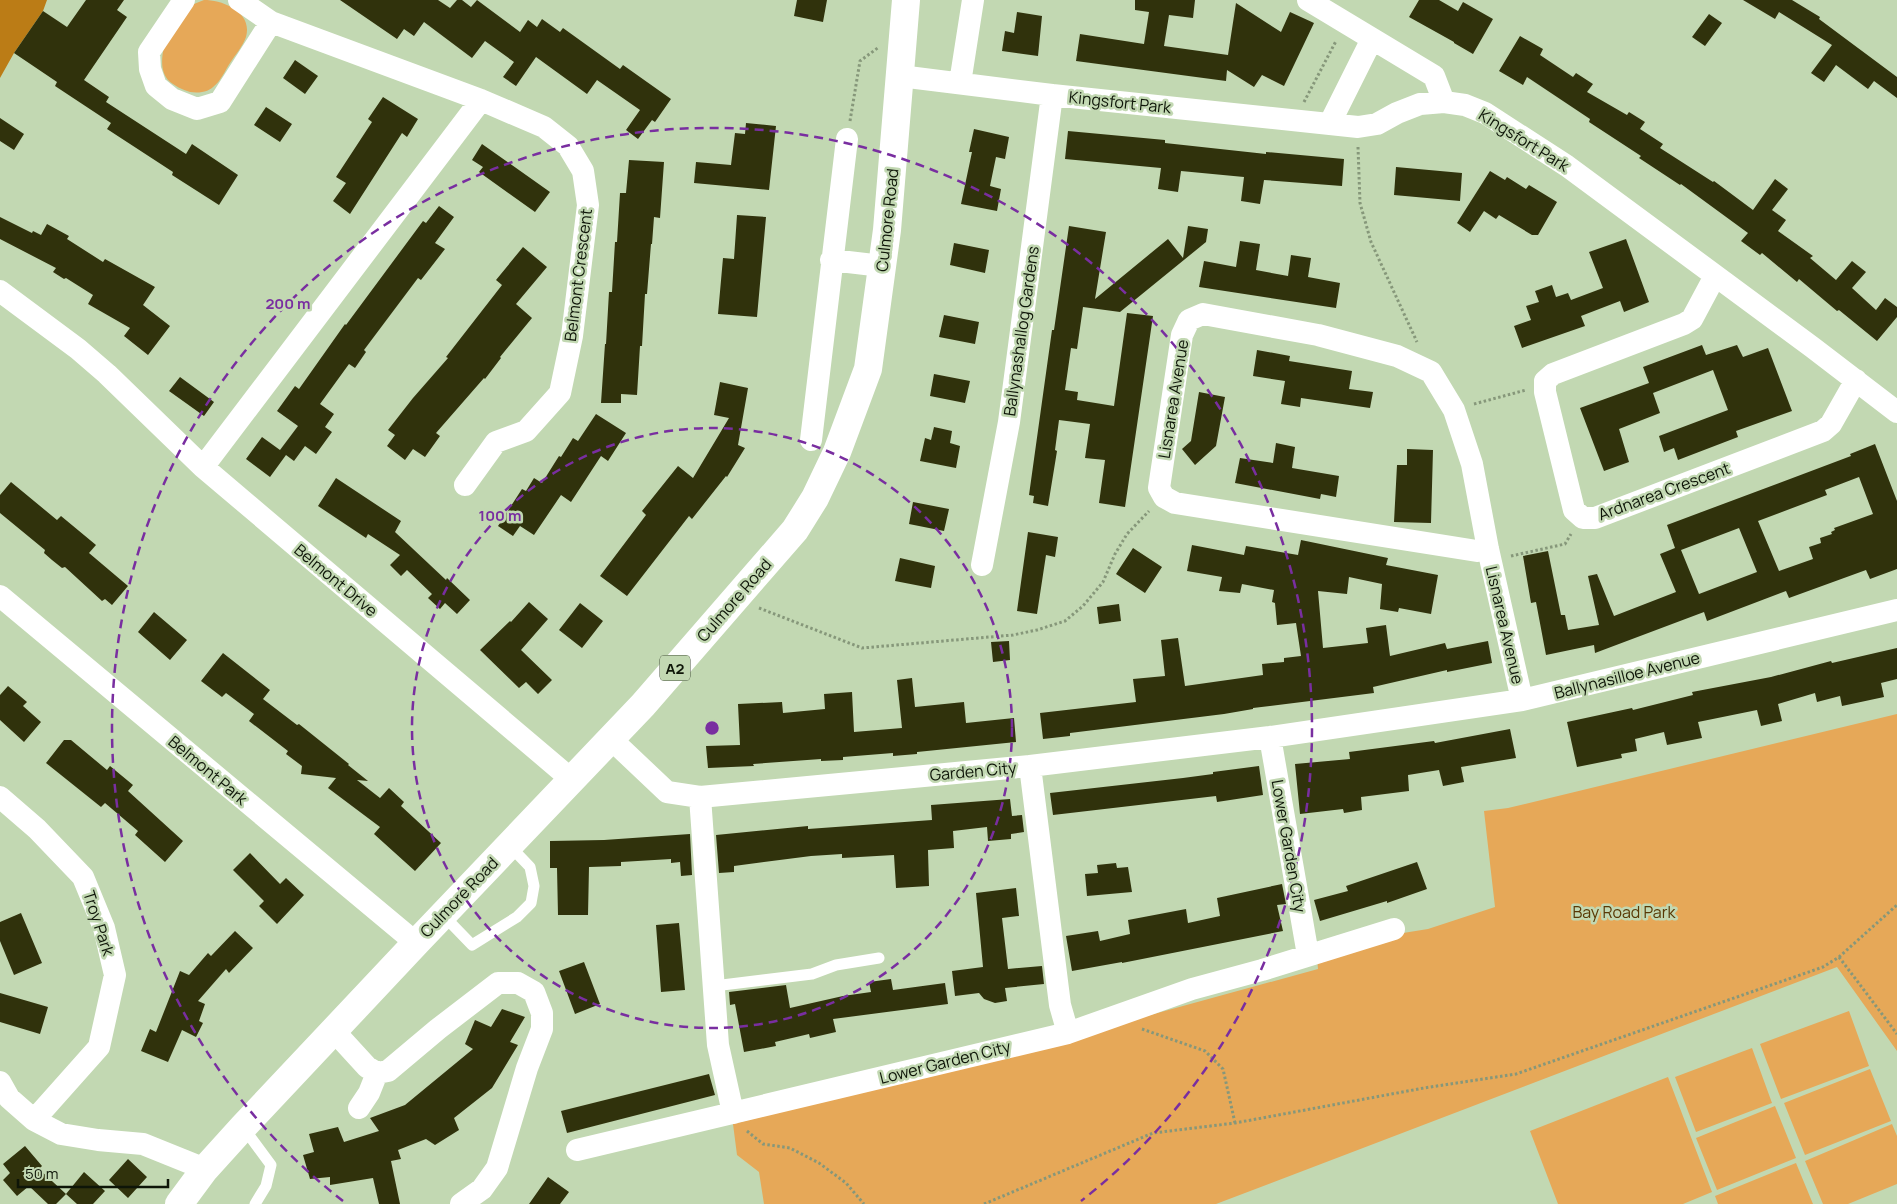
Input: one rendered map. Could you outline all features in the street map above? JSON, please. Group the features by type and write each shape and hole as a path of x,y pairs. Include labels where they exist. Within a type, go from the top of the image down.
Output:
{"highway":[{"name":"Culmore Road","path":"179,1204 205,1169 243,1127 643,705 795,530 815,498 837,452 868,369 882,266 906,0"}],"street":[{"path":"184,0 149,52 150,69 156,86 172,99 197,109 220,102 271,22"},
{"name":"Belmont Crescent","path":"239,0 271,22 481,100 544,127 568,146 583,171 588,205 572,336 560,393 526,432 496,442 465,484"},
{"path":"960,83 973,0"},
{"path":"1308,0 1434,76 1444,102"},
{"path":"1330,123 1372,39"},
{"name":"Kingsfort Park","path":"900,76 1052,95 1358,127 1377,124 1397,113 1420,104 1444,102 1465,104 1485,113 1567,166 1897,412"},
{"name":"Ballynashallog Gardens","path":"982,565 1009,422 1052,95"},
{"path":"203,467 481,100"},
{"path":"811,440 831,260 847,139"},
{"path":"831,260 882,266"},
{"path":"1544,381 1553,374 1684,324 1692,319 1716,276"},
{"name":"Belmont Drive","path":"0,291 78,349 107,374 203,467 571,779"},
{"name":"Lisnarea Avenue","path":"1489,555 1477,551 1175,503 1164,497 1159,488 1171,403 1182,335 1189,320 1203,314 1318,335 1397,356 1431,372 1454,410 1472,464 1489,555 1522,700"},
{"name":"Ardnarea Crescent","path":"1544,381 1544,392 1574,510 1584,518 1595,518 1823,432 1831,424 1856,380"},
{"name":"Belmont Park","path":"0,596 416,943"},
{"name":"Ballynasilloe Avenue","path":"1355,724 1522,700 1897,610"},
{"name":"Garden City","path":"611,739 667,792 700,797 1030,766 1270,737 1355,724"},
{"name":"Lower Garden City","path":"1270,737 1308,955"},
{"path":"1030,766 1060,1006 1068,1032"},
{"name":"Troy Park","path":"0,797 37,829 83,877 104,928 115,975 98,1047 34,1120"},
{"path":"700,797 718,1045 733,1113"},
{"name":"Lower Garden City","path":"577,1150 1068,1032 1116,1017 1192,989 1262,970 1394,929"},
{"path":"334,1031 367,1067 377,1073 388,1071 438,1028 498,984 518,983 534,992 542,1012 542,1029 527,1068 498,1168 482,1189 461,1204"},
{"path":"359,1108 370,1093 377,1073"},
{"path":"0,1082 9,1098 34,1120 61,1134 143,1144 205,1169"}],"lane":[{"path":"443,915 472,945 517,917 531,903 534,886 530,867 509,845"},
{"path":"714,986 812,974 836,965 880,958"},
{"path":"243,1127 271,1165 266,1186 255,1204"}],"path":[{"path":"1294,120 1346,23"},
{"path":"847,139 860,61 904,29"},
{"path":"1358,127 1360,203 1371,242 1431,372"},
{"path":"1454,410 1524,391 1544,381"},
{"path":"735,599 862,648 1013,635 1037,630 1065,621 1083,606 1103,582 1115,554 1127,534 1164,497"},
{"path":"1489,555 1565,544 1584,518"},
{"path":"984,1204 1153,1133 1235,1123 1424,1088 1516,1074 1823,967 1839,957 1897,905"},
{"path":"1839,957 1897,1034"},
{"path":"1116,1017 1124,1022 1205,1051 1223,1069 1235,1123"},
{"path":"733,1113 739,1124 763,1144 790,1148 819,1163 846,1184 864,1204"}],"green space":[{"path":"204,0 220,2 241,14 247,28 246,37 216,85 207,91 190,92 169,81 162,67 162,57 164,47 194,4"},
{"name":"Bay Road Park","path":"1897,714 1897,1051 1837,967 1216,1204 764,1204 759,1172 737,1155 733,1124 1070,1037 1318,969 1316,947 1428,929 1495,907 1484,811 1508,808"},
{"path":"1849,1011 1869,1066 1781,1099 1760,1044"},
{"path":"1752,1048 1772,1103 1696,1132 1675,1077"},
{"path":"1870,1069 1891,1121 1805,1155 1784,1103"},
{"path":"1668,1077 1712,1192 1683,1204 1558,1204 1530,1131"},
{"path":"1775,1106 1796,1158 1717,1190 1696,1138"},
{"path":"1892,1124 1897,1136 1897,1184 1848,1204 1823,1204 1805,1161"},
{"path":"1796,1163 1813,1204 1718,1204 1715,1196"}],"shaded area":[{"path":"0,0 47,0 43,11 14,53 0,78"}],"building":[{"path":"86,0 124,0 117,10 127,17 84,80 109,97 106,102 186,154 192,144 238,175 219,205 172,175 173,172 107,129 111,123 55,86 57,82 14,53 43,11 67,27"},
{"path":"340,0 438,0 450,8 457,0 462,0 471,7 477,0 520,32 528,20 537,27 542,19 560,32 563,28 620,69 623,65 671,99 655,122 652,120 638,139 626,130 640,110 597,80 587,94 536,57 516,86 503,77 514,62 485,41 472,58 424,22 414,36 404,29 397,39"},
{"path":"797,0 827,0 823,22 794,16"},
{"path":"1135,0 1195,0 1193,18 1169,15 1164,46 1228,55 1236,3 1281,32 1290,12 1314,23 1284,86 1262,75 1254,87 1227,70 1226,81 1076,61 1080,34 1144,44 1149,12 1135,10"},
{"path":"1419,0 1439,0 1458,11 1463,2 1493,19 1473,54 1409,17"},
{"path":"1743,0 1792,0 1820,17 1819,19 1897,77 1897,98 1874,81 1868,89 1836,65 1824,82 1811,73 1832,45 1779,12 1775,19"},
{"path":"1017,12 1042,16 1038,56 1002,51 1005,31 1014,33"},
{"path":"1709,14 1722,23 1705,46 1692,37"},
{"path":"1520,36 1543,49 1540,55 1573,77 1576,73 1593,84 1587,92 1627,115 1629,112 1645,122 1640,129 1663,144 1660,148 1714,181 1753,210 1775,179 1788,189 1772,210 1786,220 1778,231 1813,256 1810,258 1836,280 1852,261 1866,272 1852,288 1876,310 1885,298 1897,307 1897,317 1877,341 1799,279 1797,282 1762,253 1760,255 1741,241 1748,233 1681,184 1639,158 1641,156 1589,122 1590,119 1527,77 1523,85 1499,71"},
{"path":"295,60 318,76 305,94 283,78"},
{"path":"383,97 418,119 407,137 402,133 350,214 333,201 346,183 336,177 372,122 368,119"},
{"path":"266,107 292,124 280,142 254,125"},
{"path":"0,118 24,134 14,150 0,141"},
{"path":"746,123 776,126 769,190 694,183 696,162 731,165 735,133 745,134"},
{"path":"974,129 1009,137 1005,159 996,157 990,186 1001,189 997,211 961,204 972,152 969,152"},
{"path":"1068,131 1165,140 1165,143 1266,154 1266,152 1344,159 1342,186 1264,180 1260,204 1241,201 1244,177 1181,171 1178,192 1158,189 1161,168 1065,159"},
{"path":"482,144 550,192 535,212 479,172 483,167 472,160"},
{"path":"629,160 664,162 660,218 654,217 647,294 645,294 642,346 640,346 637,395 621,394 621,403 601,403 609,292 612,292 620,193 626,193"},
{"path":"1396,167 1462,173 1460,201 1394,195"},
{"path":"1490,171 1505,180 1507,177 1526,189 1529,185 1557,202 1538,235 1532,235 1499,215 1496,219 1484,211 1470,232 1457,223"},
{"path":"439,206 454,217 435,243 445,249 421,280 418,278 364,350 366,352 355,368 349,364 320,404 334,414 325,427 332,432 316,454 305,446 294,461 286,455 270,477 246,459 262,437 280,450 298,426 277,411 295,386 299,389 345,324 423,221 426,223"},
{"path":"737,215 766,217 757,317 718,314 723,258 734,259"},
{"path":"0,217 32,233 33,231 41,235 47,224 69,236 67,239 103,262 105,259 155,287 143,305 170,326 148,355 124,336 130,328 88,304 93,295 53,272 56,268 0,239"},
{"path":"1069,226 1106,232 1095,299 1168,239 1183,258 1188,226 1208,229 1206,242 1120,312 1083,307 1077,349 1071,348 1065,390 1078,392 1077,400 1114,406 1127,313 1153,316 1125,507 1099,503 1105,460 1085,458 1090,424 1059,420 1055,450 1057,451 1048,506 1033,503 1034,496 1029,495 1052,330 1054,330"},
{"path":"1626,239 1649,302 1624,312 1620,301 1581,316 1585,326 1522,348 1514,326 1531,320 1526,306 1539,302 1535,291 1552,285 1556,297 1568,293 1571,300 1603,288 1589,252"},
{"path":"1240,241 1260,244 1256,270 1288,276 1291,255 1311,258 1308,277 1340,283 1336,308 1199,287 1204,261 1236,267"},
{"path":"954,243 989,250 985,273 950,265"},
{"path":"523,247 547,267 516,304 532,318 500,357 485,379 436,433 440,436 425,457 413,449 405,460 387,446 395,435 388,430 448,358 446,357 502,285 496,280"},
{"path":"944,315 979,322 975,344 939,337"},
{"path":"1702,345 1706,355 1737,345 1743,357 1768,348 1792,411 1736,431 1738,437 1678,460 1674,448 1664,452 1659,436 1728,410 1713,370 1653,393 1660,413 1619,429 1629,462 1604,471 1580,408 1649,383 1643,367"},
{"path":"1257,350 1290,356 1289,361 1352,371 1349,389 1373,392 1370,408 1301,398 1300,407 1281,404 1285,381 1253,376"},
{"path":"934,374 970,381 965,403 930,396"},
{"path":"180,377 214,402 204,416 169,391"},
{"path":"720,382 748,388 738,445 745,448 727,477 692,519 689,516 627,596 600,576 646,515 642,511 678,466 693,478 729,418 714,415"},
{"path":"1199,392 1225,397 1216,446 1195,465 1182,449 1191,441"},
{"path":"596,414 626,433 608,461 601,456 571,502 561,495 534,535 520,526 513,536 498,526 522,489 526,491 534,478 542,483 573,438 578,441"},
{"path":"934,427 952,431 950,443 960,446 956,468 920,461 925,438 931,440"},
{"path":"1276,443 1295,447 1292,468 1339,476 1336,497 1321,494 1320,499 1235,483 1240,458 1273,463"},
{"path":"1875,444 1897,501 1897,569 1870,579 1866,570 1789,598 1786,591 1707,621 1704,612 1595,653 1594,645 1546,655 1536,602 1531,603 1523,556 1548,551 1561,615 1565,615 1568,630 1599,625 1588,576 1597,574 1614,616 1676,592 1660,554 1675,548 1667,525 1851,456 1850,454","holes":["1859,477 1873,514 1834,528 1835,530 1831,532 1832,534 1820,538 1821,543 1809,547 1813,559 1779,571 1758,521 1827,495 1825,490","1739,528 1757,572 1699,594 1681,550"]},
{"path":"1407,449 1433,450 1431,523 1394,522 1397,465 1407,465"},
{"path":"336,478 401,521 395,532 470,600 457,614 445,603 440,609 428,598 432,594 407,570 401,576 390,565 400,555 368,534 366,538 318,506"},
{"path":"11,482 57,520 61,516 96,545 89,553 128,586 112,605 105,599 102,601 65,567 62,568 52,560 44,553 45,550 0,513 0,495"},
{"path":"913,502 949,509 944,531 909,524"},
{"path":"1028,532 1058,537 1055,557 1046,555 1037,614 1017,611"},
{"path":"1301,540 1388,558 1386,565 1438,575 1431,614 1399,608 1398,612 1380,609 1382,584 1349,577 1347,594 1318,591 1323,648 1368,643 1366,628 1386,625 1390,656 1445,643 1447,649 1488,641 1492,663 1447,672 1447,670 1373,687 1374,693 1070,733 1070,736 1043,739 1040,713 1136,702 1133,679 1165,676 1161,640 1178,638 1185,686 1263,675 1262,664 1284,662 1284,658 1301,656 1296,623 1277,625 1275,603 1272,602 1274,590 1242,584 1240,593 1219,591 1222,577 1187,571 1192,545 1244,555 1246,546 1298,555"},
{"path":"1133,548 1162,567 1145,593 1116,574"},
{"path":"900,558 935,566 931,588 895,581"},
{"path":"529,602 548,619 521,650 552,680 538,694 526,682 519,688 480,650 511,622"},
{"path":"580,603 603,621 582,648 559,630"},
{"path":"1119,604 1121,621 1099,624 1097,607"},
{"path":"154,612 187,640 170,660 138,632"},
{"path":"1009,641 1010,660 993,662 991,642"},
{"path":"1897,648 1897,679 1881,683 1884,697 1842,706 1840,696 1817,702 1815,693 1778,704 1782,721 1761,726 1757,710 1698,722 1702,738 1667,745 1664,732 1635,739 1637,751 1621,754 1622,758 1577,767 1567,722 1632,708 1633,710 1693,695 1692,692 1771,677 1831,661 1832,663"},
{"path":"223,653 270,690 263,699 297,725 299,724 349,764 368,781 357,780 380,798 389,788 404,802 401,806 441,843 415,871 374,834 380,827 328,788 336,778 301,774 302,766 286,754 288,751 249,721 254,714 226,693 222,697 201,681"},
{"path":"912,678 915,707 964,702 966,723 1014,718 1016,742 917,752 917,754 893,756 893,753 843,757 843,760 821,761 821,759 753,764 754,766 708,768 706,746 740,745 738,704 782,702 783,713 825,709 824,694 852,692 854,732 902,728 897,680"},
{"path":"8,686 27,702 23,706 41,722 24,742 0,720 0,695"},
{"path":"1510,729 1516,758 1461,767 1464,782 1443,786 1439,770 1408,775 1409,791 1361,797 1362,810 1344,813 1343,809 1300,814 1295,764 1350,759 1349,752 1434,741 1435,743"},
{"path":"64,740 71,740 107,770 110,766 133,785 128,791 183,841 165,862 135,835 138,831 105,803 101,807 46,763"},
{"path":"1259,766 1263,795 1217,802 1216,796 1053,815 1050,793 1183,778"},
{"path":"1010,799 1012,816 1022,815 1024,832 1011,834 1011,839 988,841 987,827 953,831 954,848 928,850 929,886 896,888 894,855 842,858 842,854 811,856 734,866 734,872 719,873 716,835 808,826 808,829 932,820 931,805"},
{"path":"690,834 692,875 681,876 680,862 671,863 671,859 621,862 621,866 589,867 588,915 558,915 557,868 550,868 550,841 604,840"},
{"path":"250,853 280,884 286,878 304,895 277,924 259,906 264,901 233,870"},
{"path":"1417,862 1427,889 1387,903 1387,901 1320,921 1314,900 1348,891 1346,886"},
{"path":"1116,863 1117,868 1128,867 1132,892 1087,896 1085,874 1098,873 1097,865"},
{"path":"1282,884 1286,904 1277,905 1283,931 1072,971 1066,936 1098,931 1100,941 1130,934 1128,920 1186,909 1188,923 1220,916 1217,898"},
{"path":"1016,888 1019,916 1002,918 1008,969 1042,966 1044,984 1005,988 1007,1001 995,1003 984,999 979,993 955,996 952,971 983,967 976,893"},
{"path":"21,913 42,963 14,975 0,941 0,922"},
{"path":"679,923 685,990 661,992 656,925"},
{"path":"235,931 253,948 229,973 226,969 198,1001 205,1004 199,1021 203,1023 196,1037 182,1030 168,1062 141,1051 150,1029 156,1032 180,971 189,975 208,953 211,956"},
{"path":"584,962 600,1004 575,1014 559,971"},
{"path":"891,979 893,990 945,983 948,1004 833,1019 836,1032 810,1038 809,1034 775,1042 776,1046 744,1052 735,1004 730,1005 729,992 786,985 790,1008 843,996 871,992 869,982"},
{"path":"0,993 48,1007 40,1034 0,1022"},
{"path":"502,1009 525,1017 510,1042 518,1045 492,1088 454,1118 459,1130 435,1145 426,1139 398,1150 401,1159 391,1161 400,1204 379,1204 373,1178 330,1185 330,1177 310,1179 303,1155 314,1152 309,1134 338,1127 344,1142 379,1131 370,1118 405,1105 473,1049 465,1044 475,1020 491,1027"},
{"path":"709,1074 715,1095 567,1133 561,1111"},
{"path":"25,1146 42,1166 39,1169 66,1194 56,1204 48,1204 29,1186 17,1196 3,1180 10,1173 3,1164"},
{"path":"128,1159 147,1177 128,1198 109,1180"},
{"path":"84,1172 105,1191 93,1204 77,1204 66,1194"},
{"path":"548,1177 569,1192 560,1204 529,1204"}]}
